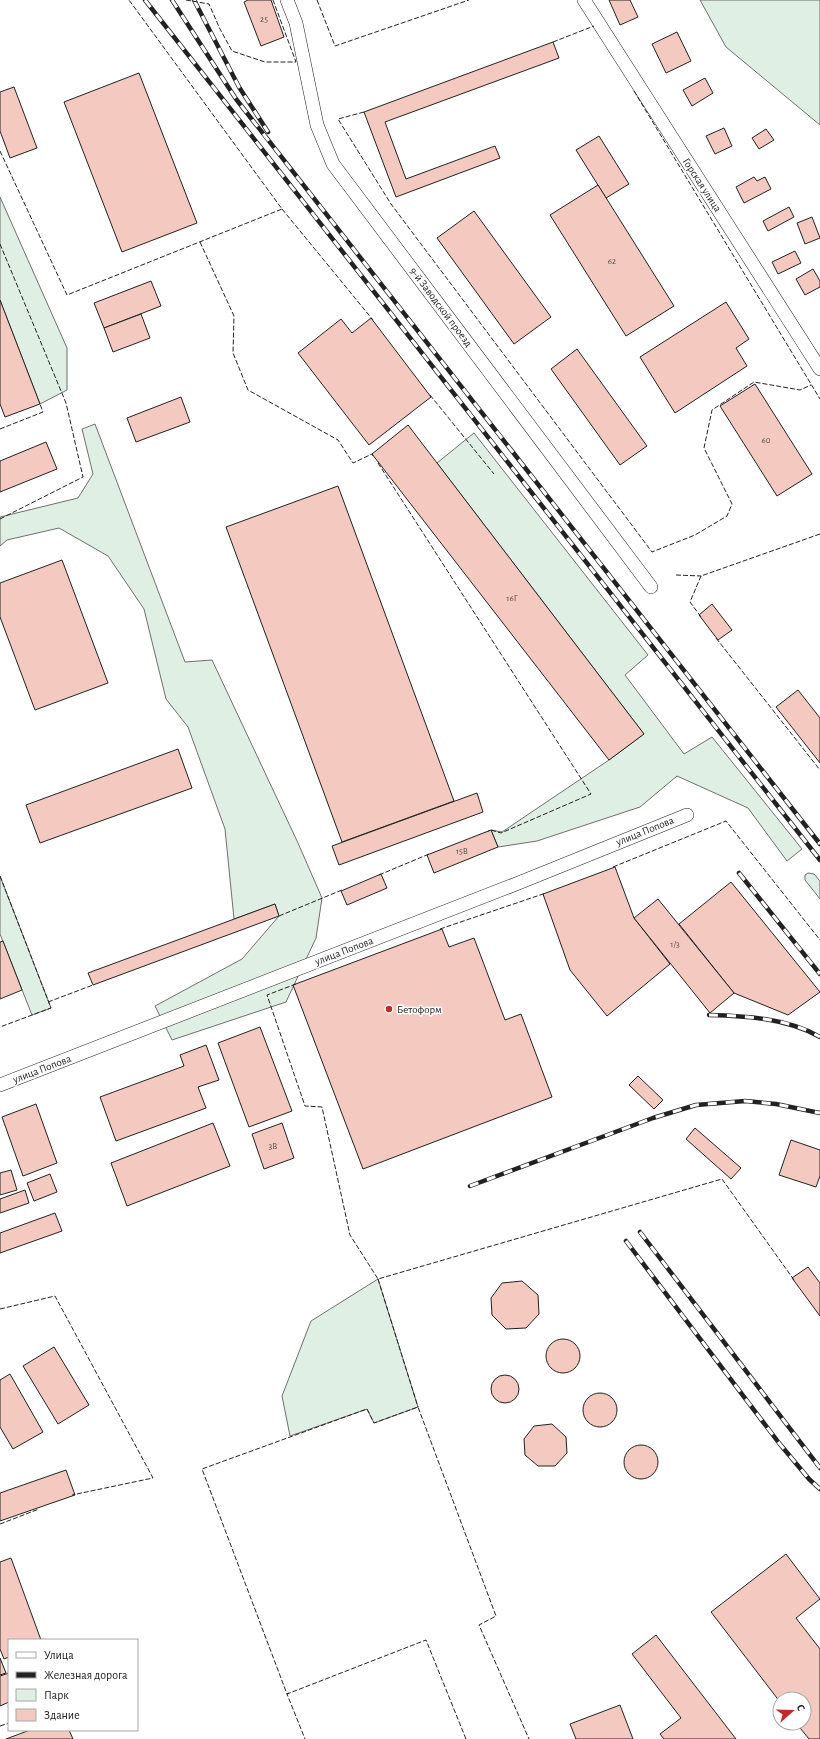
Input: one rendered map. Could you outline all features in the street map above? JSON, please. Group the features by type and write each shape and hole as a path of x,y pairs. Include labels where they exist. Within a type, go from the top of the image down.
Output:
{"street":[{"name":"9-й Заводской проезд","path":"287,0 296,23 317,125 333,164 651,587"},
{"name":"Горская улица","path":"584,0 820,369"},
{"name":"улица Попова","path":"0,1085 516,884 686,814"}],"green space":[{"path":"700,0 820,0 820,125 726,47"},
{"path":"0,197 67,348 67,390 40,404 0,300"},
{"path":"95,424 185,662 212,660 298,843 322,898 316,938 286,1002 172,1040 155,1006 242,959 279,916 275,904 234,919 225,829 188,727 166,699 144,609 108,556 59,528 7,540 0,546 0,517 78,498 93,474 82,429"},
{"path":"474,433 648,655 625,675 684,754 712,737 802,849 787,861 748,808 677,776 640,807 537,841 498,847 491,830 502,832 609,760 644,734 437,463"},
{"path":"808,873 814,874 820,881 820,899 805,880 805,875"},
{"path":"0,876 51,1008 32,1015 0,934"},
{"path":"378,1279 418,1407 374,1423 367,1409 290,1436 282,1396 311,1321"}],"building":[{"path":"248,0 271,0 284,37 261,46 244,2"},
{"path":"609,0 630,0 638,17 620,25"},
{"path":"677,32 691,61 666,73 652,44"},
{"path":"553,42 559,58 385,122 406,179 495,146 500,158 396,197 364,112"},
{"path":"139,73 197,223 122,252 64,102"},
{"path":"705,78 713,93 692,106 683,90"},
{"path":"14,87 37,148 10,158 0,131 0,92"},
{"path":"724,128 732,146 715,154 706,136"},
{"path":"766,129 774,140 759,149 752,138"},
{"path":"599,136 629,184 606,198 576,150"},
{"path":"754,177 757,181 765,177 771,189 744,203 736,187"},
{"path":"598,185 674,306 626,336 550,215"},
{"path":"789,207 794,217 768,231 763,221"},
{"path":"474,211 551,317 514,344 437,238"},
{"path":"812,217 820,238 805,244 797,223"},
{"path":"795,251 801,263 778,274 772,262"},
{"path":"813,269 820,281 820,287 805,295 796,279"},
{"path":"151,281 161,306 104,328 94,303"},
{"path":"0,300 40,404 5,417 0,404"},
{"path":"726,302 749,339 736,348 747,366 675,413 640,357"},
{"path":"141,314 150,338 113,352 104,328"},
{"path":"371,318 431,397 369,445 298,353 341,319 352,333"},
{"path":"577,349 647,446 620,465 551,369"},
{"path":"755,384 812,474 777,496 720,406"},
{"path":"181,397 190,422 136,442 127,418"},
{"path":"408,425 644,734 609,760 372,454"},
{"path":"46,442 57,469 0,492 0,461"},
{"path":"338,486 454,801 342,842 226,527"},
{"path":"62,560 108,683 35,710 0,617 0,583"},
{"path":"712,604 732,630 718,640 699,615"},
{"path":"798,690 820,718 820,763 776,707"},
{"path":"178,749 192,788 40,843 26,805"},
{"path":"477,793 483,812 339,865 332,846"},
{"path":"491,830 498,847 434,873 427,855"},
{"path":"615,867 634,918 670,964 607,1016 570,970 543,894"},
{"path":"381,874 387,888 347,905 341,891"},
{"path":"731,882 820,992 788,1015 734,993 679,924"},
{"path":"658,899 734,993 710,1013 634,918"},
{"path":"275,904 279,916 93,985 88,973"},
{"path":"442,929 449,947 474,938 505,1020 521,1014 552,1097 363,1169 293,985"},
{"path":"3,941 22,990 0,999 0,942"},
{"path":"260,1027 292,1111 249,1127 218,1043"},
{"path":"206,1045 219,1080 198,1087 206,1108 116,1141 100,1097 184,1066 180,1055"},
{"path":"638,1076 663,1100 654,1109 629,1085"},
{"path":"36,1104 57,1163 23,1176 2,1117"},
{"path":"213,1123 230,1166 127,1206 111,1163"},
{"path":"282,1123 294,1158 264,1169 252,1134"},
{"path":"695,1128 741,1168 731,1179 686,1139"},
{"path":"791,1140 820,1150 820,1176 816,1187 779,1175"},
{"path":"11,1170 17,1190 0,1195 0,1173"},
{"path":"50,1174 57,1192 34,1201 27,1183"},
{"path":"25,1190 29,1203 0,1213 0,1199"},
{"path":"55,1213 62,1231 0,1253 0,1233"},
{"path":"808,1267 820,1283 820,1316 792,1278"},
{"path":"522,1281 538,1295 539,1314 526,1328 506,1329 492,1315 491,1298 502,1283"},
{"path":"560,1339 566,1339 570,1340 577,1346 580,1356 579,1363 573,1370 566,1373 560,1373 556,1372 549,1366 546,1359 546,1353 547,1349 553,1342"},
{"path":"54,1347 89,1405 58,1424 23,1366"},
{"path":"10,1374 43,1432 13,1449 0,1427 0,1380"},
{"path":"505,1375 515,1379 519,1389 515,1399 505,1403 495,1399 491,1389 495,1379"},
{"path":"597,1393 603,1393 607,1394 614,1400 617,1410 616,1417 610,1424 603,1427 597,1427 593,1426 586,1420 583,1413 583,1407 584,1403 590,1396"},
{"path":"552,1424 566,1437 567,1453 555,1466 538,1466 525,1455 524,1439 534,1426"},
{"path":"638,1445 644,1445 648,1446 655,1452 658,1462 657,1469 651,1476 644,1479 638,1479 634,1478 627,1472 624,1465 624,1459 625,1455 631,1448"},
{"path":"66,1470 75,1495 0,1521 0,1493"},
{"path":"786,1554 820,1599 796,1618 820,1649 820,1739 809,1739 802,1731 812,1731 812,1691 772,1692 711,1612"},
{"path":"11,1558 41,1639 8,1639 8,1657 4,1659 0,1649 0,1562"},
{"path":"656,1635 736,1739 664,1739 660,1734 681,1718 632,1654"},
{"path":"0,1658 6,1673 0,1675"},
{"path":"8,1673 8,1702 0,1706 0,1676"},
{"path":"620,1705 633,1739 576,1739 570,1724"},
{"path":"27,1731 69,1731 73,1739 6,1739"}],"railway":[{"path":"145,0 820,860"},
{"path":"172,0 236,99 820,844"},
{"path":"194,0 239,87 268,132"},
{"path":"739,873 820,974"},
{"path":"709,1015 766,1019 794,1026 820,1037"},
{"path":"470,1186 653,1118 696,1105 745,1101 776,1104 820,1113"},
{"path":"640,1232 820,1468"},
{"path":"626,1241 779,1443 809,1479 820,1489"}],"fence":[{"path":"0,151 67,295 282,209 129,0"},
{"path":"186,0 209,4 232,51 265,62 296,62 273,0"},
{"path":"317,0 335,46 469,0"},
{"path":"553,42 594,26"},
{"path":"634,91 820,399"},
{"path":"364,112 338,119 391,204 652,552 695,535 727,516 732,504 704,448 712,410 754,382 800,390 811,385"},
{"path":"282,209 373,320"},
{"path":"200,242 234,316 233,353 248,390 338,440 353,463 372,454 373,456"},
{"path":"0,244 66,403 83,477 0,519"},
{"path":"430,395 494,474"},
{"path":"0,429 43,412 40,404"},
{"path":"378,463 591,794 501,833 491,830 488,831"},
{"path":"701,617 690,602 701,576 820,534"},
{"path":"676,575 701,576"},
{"path":"716,638 820,770"},
{"path":"613,867 726,821 820,940"},
{"path":"379,875 429,854"},
{"path":"0,876 51,1008 0,1027"},
{"path":"279,916 342,890"},
{"path":"440,929 546,893"},
{"path":"296,984 267,995 305,1106 322,1107 350,1235 378,1279 722,1179 794,1280"},
{"path":"48,1002 93,985"},
{"path":"378,1279 418,1407"},
{"path":"0,1309 55,1296 153,1478 72,1495"},
{"path":"466,1739 426,1640 287,1694 202,1469 367,1409 374,1423 418,1407 496,1616 479,1625 529,1739"},
{"path":"0,1524 39,1509"},
{"path":"289,1693 287,1694 305,1739"},
{"path":"0,1726 8,1723"}],"place":[{"name":"Бетоформ","path":"389,1009"}]}
